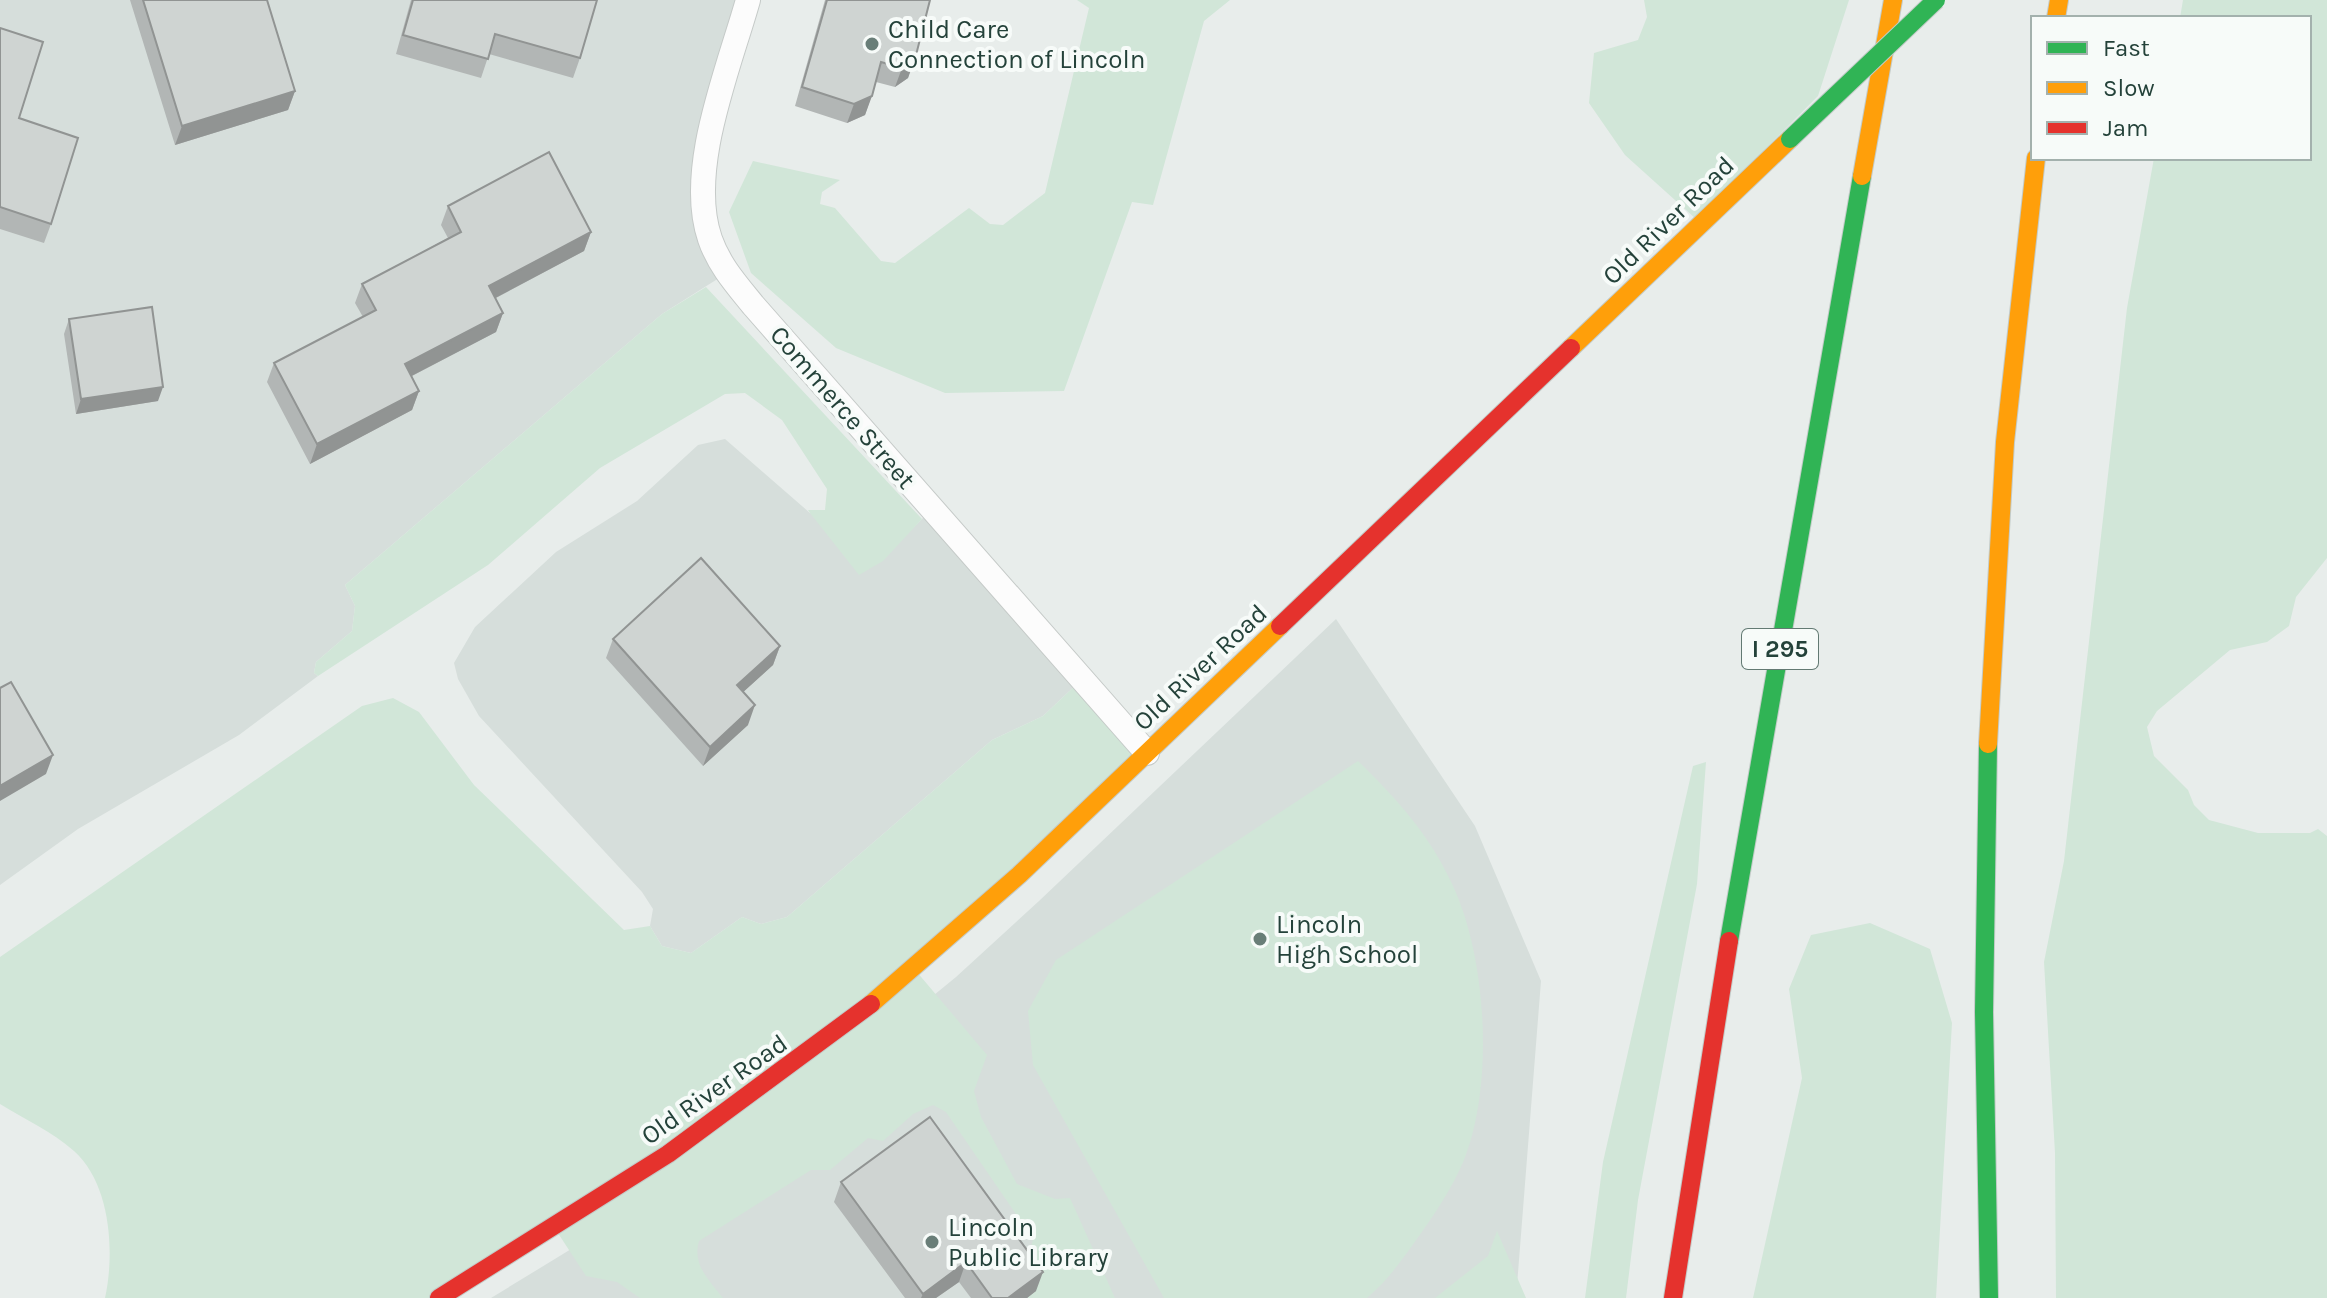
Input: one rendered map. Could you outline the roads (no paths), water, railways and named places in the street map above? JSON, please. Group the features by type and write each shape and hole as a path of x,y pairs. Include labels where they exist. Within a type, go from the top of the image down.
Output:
{"main road":[{"name":"I 295","path":"1673,1298 1730,940 1893,0"},
{"name":"Old River Road","path":"439,1298 662,1158 824,1044 940,948 1936,0"},
{"path":"1989,1298 1983,1061 1989,702 2007,432 2036,160"}],"street":[{"name":"Commerce Street","path":"748,0 705,170 704,210 719,259 753,305 1147,753"}],"place":[{"name":"Child Care Connection of Lincoln","path":"872,44"},
{"name":"Lincoln High School","path":"1260,939"},
{"name":"Lincoln Public Library","path":"932,1242"}]}
